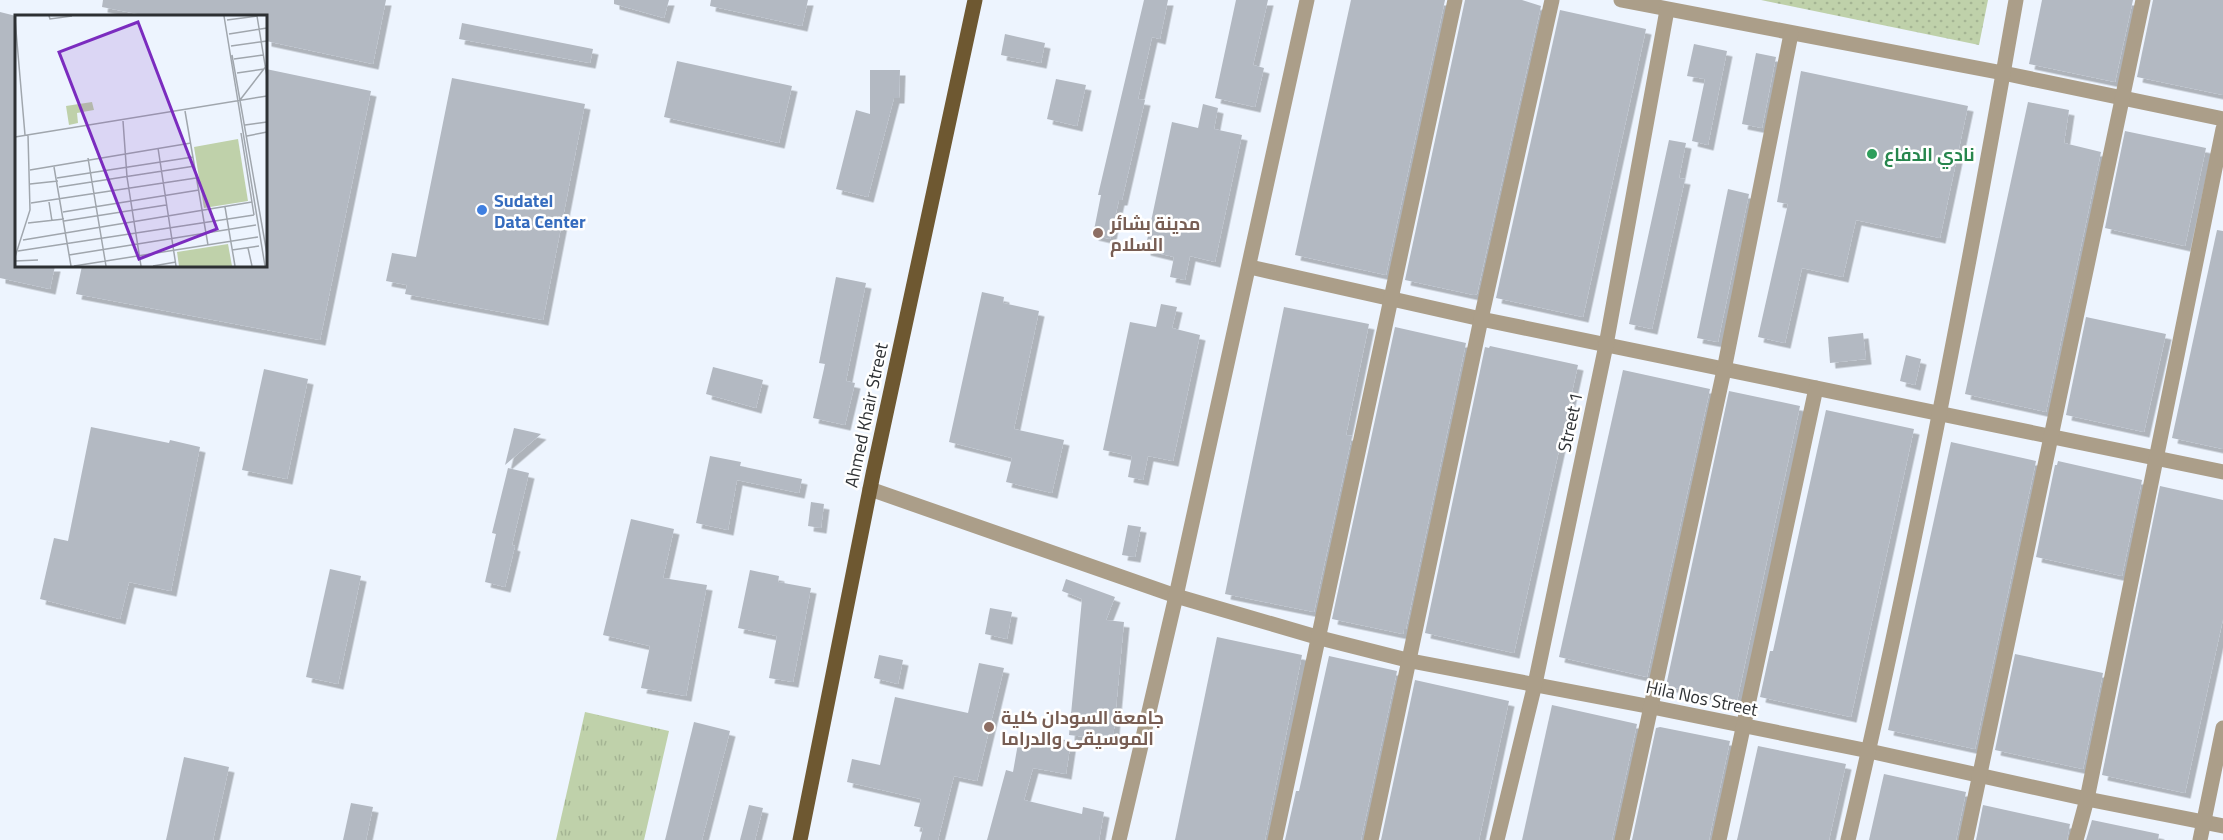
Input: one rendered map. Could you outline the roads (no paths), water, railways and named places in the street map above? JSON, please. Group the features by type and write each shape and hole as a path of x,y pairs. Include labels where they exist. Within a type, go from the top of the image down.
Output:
{"main road":[{"name":"Ahmed Khair Street","path":"800,840 870,489 975,0"}],"street":[{"path":"1119,840 1250,267 1307,0"},
{"path":"1275,840 1455,0"},
{"path":"1371,840 1411,661 1481,319 1552,0"},
{"path":"1621,0 2003,73 2223,119"},
{"path":"1848,840 1869,751 1939,414 2016,0"},
{"path":"1966,840 2143,0"},
{"name":"Street 1","path":"1497,840 1534,684 1606,345 1667,10"},
{"path":"1623,840 1724,370 1791,33"},
{"path":"2076,840 2087,800 2223,129"},
{"path":"1250,267 1481,319 2223,472"},
{"path":"1719,840 1816,388"},
{"name":"Hila Nos Street","path":"870,489 1176,596 1320,638 1411,661 1869,751 1978,777 2223,826"},
{"path":"2200,840 2223,728"}],"place":[{"name":"نادي الدفاع","path":"1872,154"},
{"name":"Sudatel Data Center","path":"482,210"},
{"name":"مدينة بشائر السلام","path":"1098,233"},
{"name":"جامعة السودان كلية الموسيقى والدراما","path":"989,727"}]}
